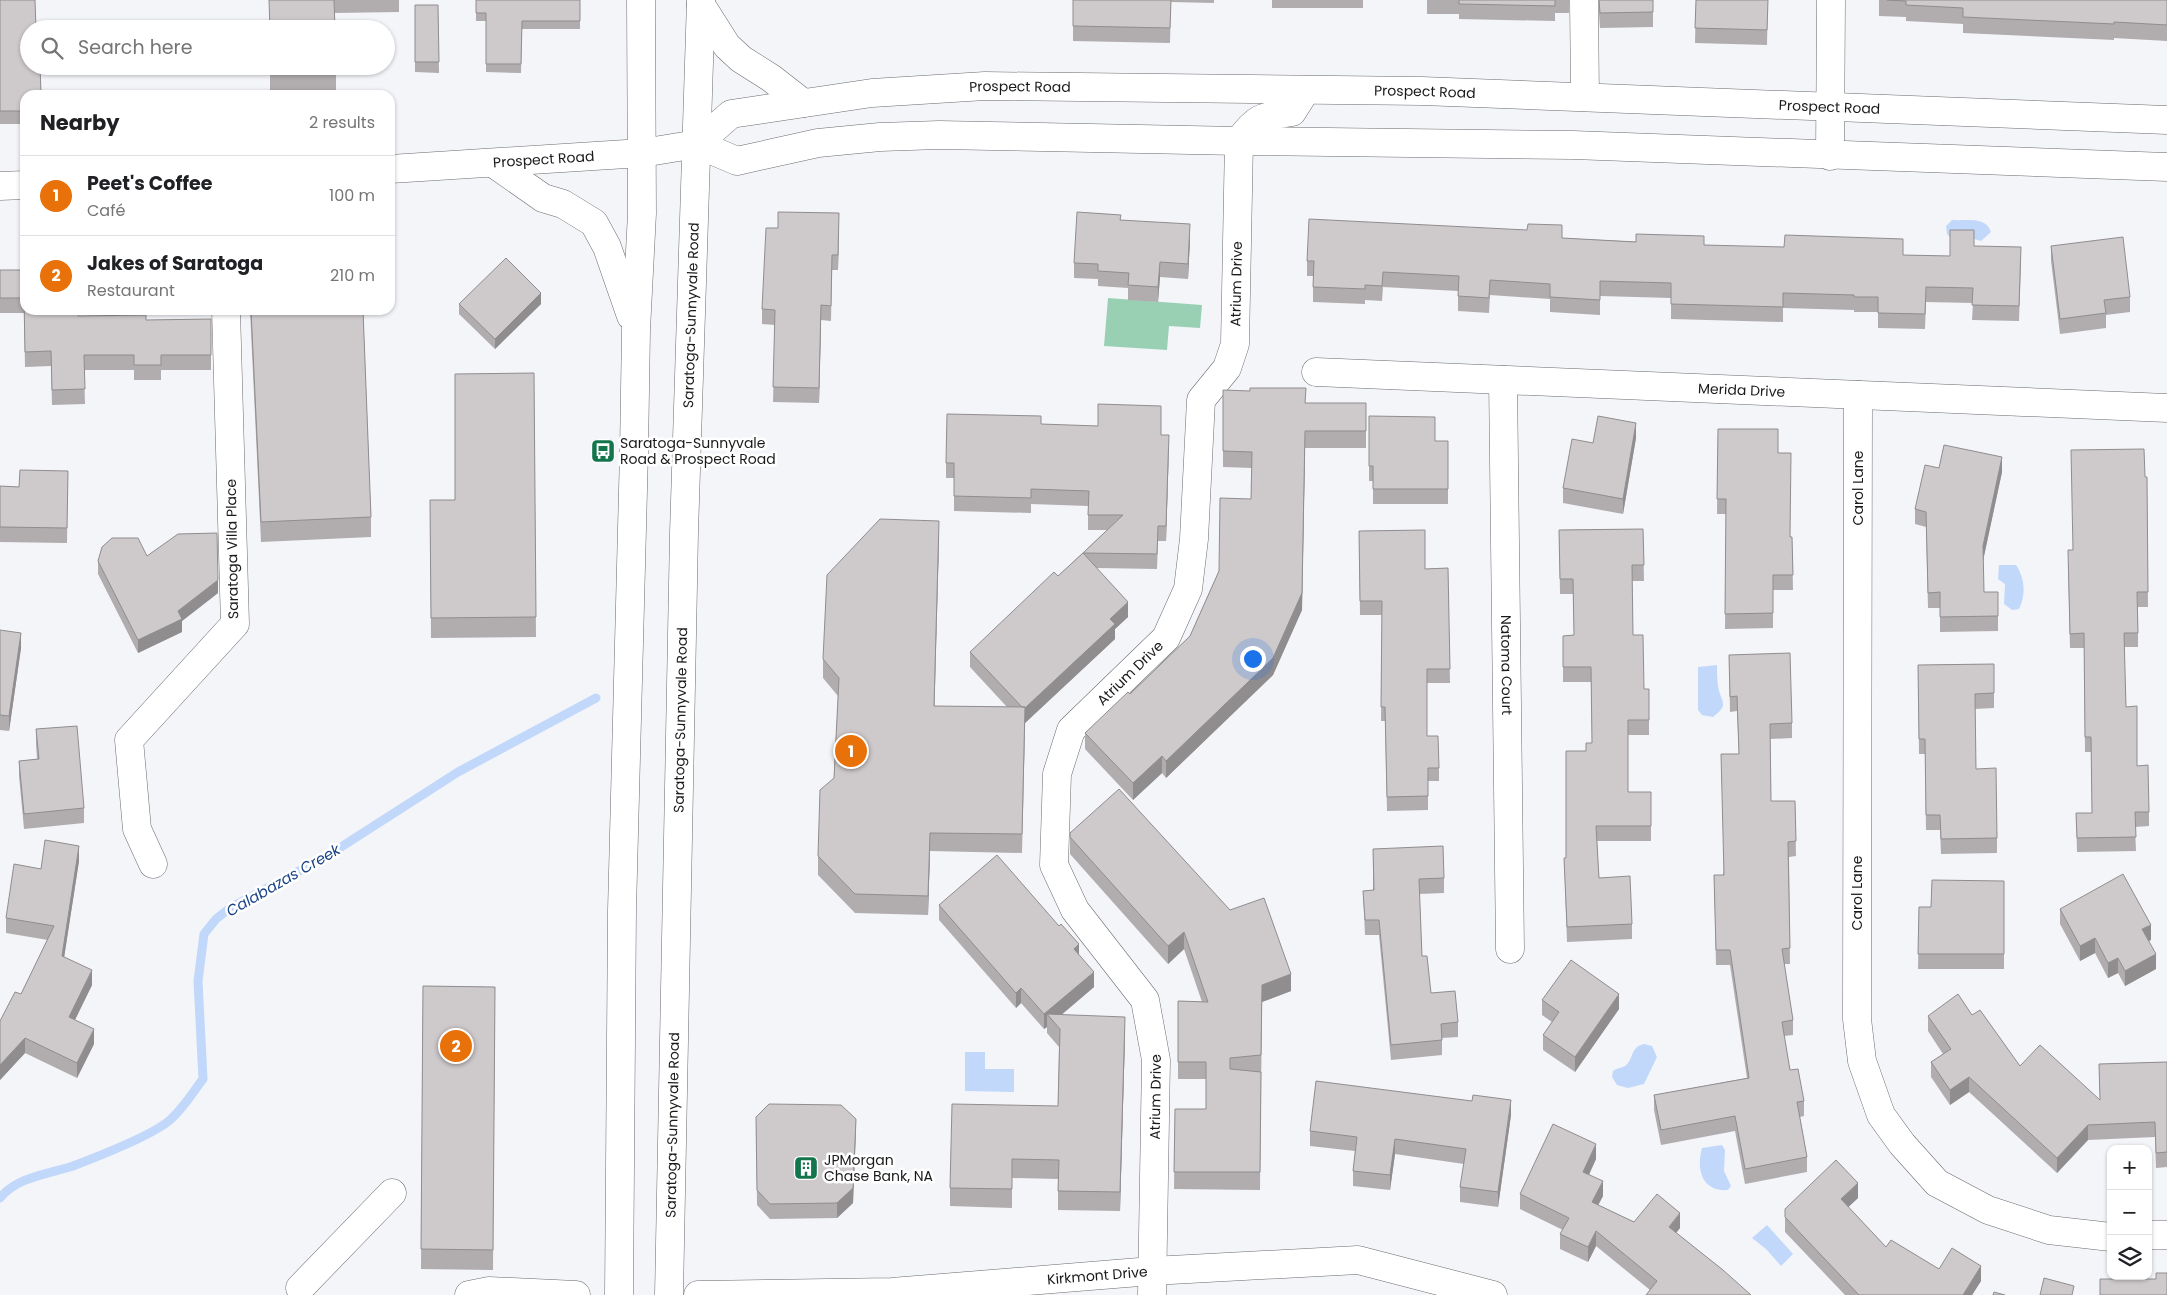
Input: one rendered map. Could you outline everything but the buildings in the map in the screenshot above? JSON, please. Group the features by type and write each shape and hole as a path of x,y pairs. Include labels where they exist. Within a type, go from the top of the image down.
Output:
{"main road":[{"path":"619,1295 622,910 636,330 642,213 641,0"},
{"path":"1584,0 1585,97"},
{"path":"1830,156 1831,0"},
{"path":"701,3 727,46 741,59 771,78 803,103"},
{"name":"Saratoga-Sunnyvale Road","path":"669,1295 684,533 701,3"},
{"name":"Prospect Road","path":"395,169 642,153 697,144 731,114 872,93 985,86 1422,91 2167,120"},
{"path":"1240,141 1251,124 1264,116 1292,112 1306,90"},
{"path":"697,144 737,161 818,143 880,137 939,135 1572,145 2167,167"},
{"name":"Atrium Drive","path":"1152,1283 1156,1060 1145,1000 1075,910 1054,865 1057,774 1071,730 1166,638 1188,589 1194,539 1201,400 1227,368 1235,344 1240,141"},
{"path":"493,163 543,198 563,204 594,223 607,247 636,330"},
{"path":"0,186 20,185"},
{"name":"Saratoga Villa Place","path":"153,864 137,830 129,740 235,624 226,315"},
{"name":"Merida Drive","path":"1316,372 2167,408"},
{"name":"Natoma Court","path":"1503,380 1510,949"},
{"name":"Carol Lane","path":"1858,395 1857,1019 1862,1061 1882,1114 1902,1144 1937,1183 1988,1210 2049,1230 2107,1236"},
{"path":"302,1293 392,1193"},
{"path":"2152,1235 2167,1235"},
{"name":"Kirkmont Drive","path":"698,1295 892,1294 1152,1283 1358,1260 1493,1295"},
{"path":"469,1295 488,1291 576,1295"}],"green space":[{"path":"1108,298 1202,305 1200,328 1169,326 1167,350 1104,346"}],"water":[{"path":"1952,220 1980,221 1991,232 1981,241 1971,238 1950,237 1947,234 1946,226"},
{"path":"1999,565 2016,565 2019,570 2024,592 2019,609 2012,610 2004,604 2005,584 1998,579"},
{"path":"1717,665 1718,686 1723,706 1713,717 1702,715 1698,710 1698,667"},
{"path":"1644,1044 1652,1046 1657,1057 1644,1084 1628,1088 1617,1085 1612,1077 1613,1071 1625,1066 1634,1050"},
{"path":"965,1052 985,1052 985,1069 1014,1069 1014,1092 965,1091"},
{"path":"1722,1145 1725,1150 1724,1171 1731,1186 1728,1190 1719,1190 1707,1183 1703,1178 1700,1164 1702,1148"},
{"path":"1767,1225 1793,1254 1781,1266 1766,1249 1752,1238"}],"waterway":[{"name":"Calabazas Creek","path":"0,1198 15,1185 24,1181 73,1166 154,1131 165,1124 184,1104 203,1079 198,981 204,934 216,919 230,908 327,856 458,772 596,698"}],"place":[{"name":"Saratoga-Sunnyvale Road & Prospect Road","path":"603,451"},
{"name":"Peet's Coffee","path":"851,751"},
{"name":"Jakes of Saratoga","path":"456,1046"},
{"name":"JPMorgan Chase Bank, NA","path":"806,1168"}]}
